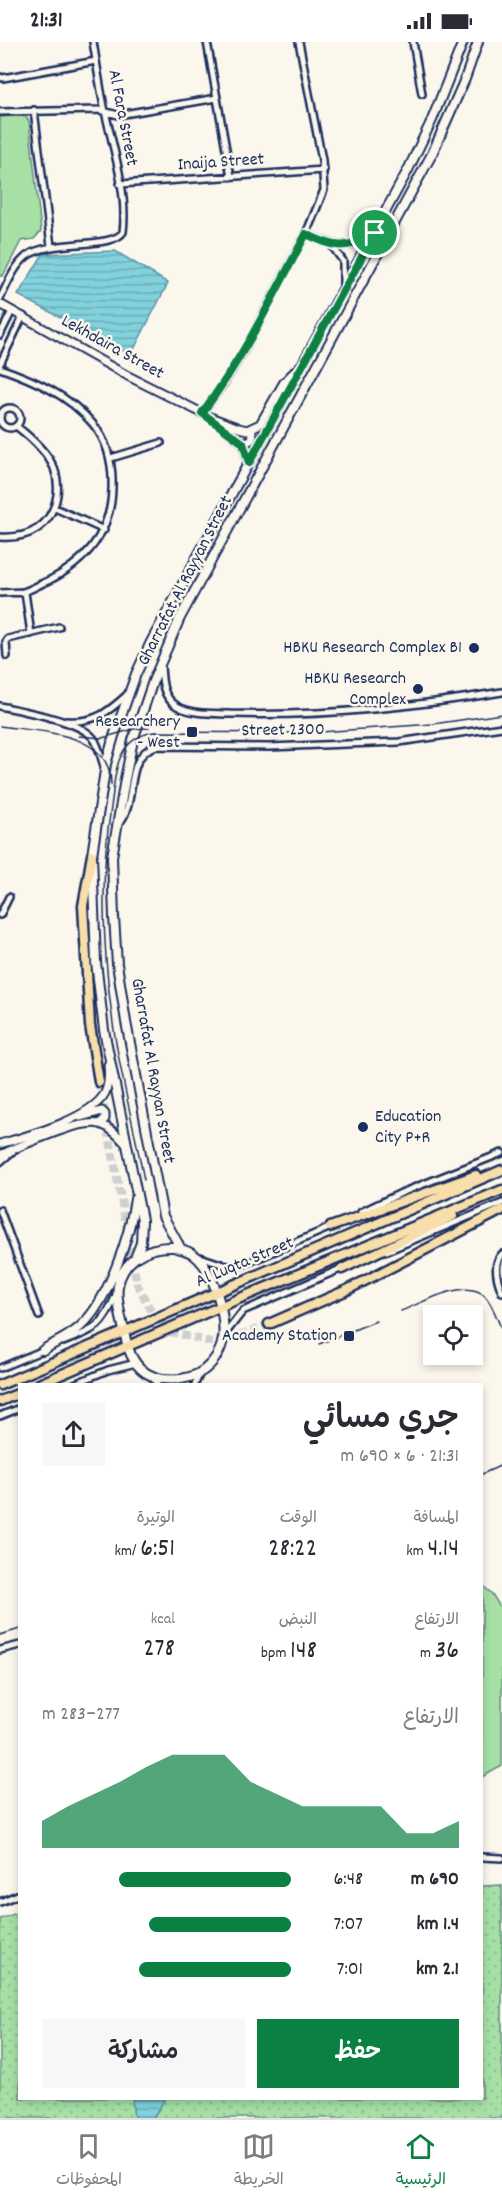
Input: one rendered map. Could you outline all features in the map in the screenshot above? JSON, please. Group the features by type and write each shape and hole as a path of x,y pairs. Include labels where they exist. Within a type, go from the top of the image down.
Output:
{"main road":[{"name":"Gharrafat Al Rayyan Street","path":"118,1291 123,1273 135,1258 141,1243 142,1230 107,1048 96,962 92,855 114,736 128,694 151,642 375,233 432,120 463,42"},
{"name":"Gharrafat Al Rayyan Street","path":"181,1249 164,1216 122,999 114,917 112,857 133,740 160,661 195,589 432,154 478,42"},
{"path":"92,855 83,916 90,1025 99,1082"},
{"path":"330,1227 433,1192 502,1165"},
{"name":"Al Luqta Street","path":"0,1385 502,1170"},
{"path":"342,1269 502,1192"},
{"name":"Al Luqta Street","path":"41,1383 502,1192"},
{"path":"43,1350 81,1326 97,1307 131,1225 136,1194"},
{"path":"269,1324 347,1290 502,1210"},
{"path":"118,1291 128,1347 136,1363 151,1376 176,1380 200,1373 216,1358 223,1337 220,1307 209,1272 195,1255 181,1249 157,1248 135,1258"},
{"path":"0,1401 18,1394"}],"street":[{"name":"Al Fara Street","path":"51,246 115,240 120,237 123,226 120,184 93,42"},
{"path":"207,42 231,177"},
{"path":"202,413 243,352 306,234 322,198 324,170 299,42"},
{"path":"413,42 422,94"},
{"path":"0,77 96,61"},
{"path":"0,112 105,111 118,115 217,98"},
{"path":"0,301 22,260 33,252 51,246 34,111"},
{"name":"Inaija Street","path":"120,184 324,170"},
{"path":"306,234 332,246 354,245 375,233"},
{"name":"Gharrafat Al Rayyan Street","path":"332,246 343,261 343,290"},
{"name":"Lekhdaira Street","path":"0,301 12,311 128,376 210,417 239,429 251,429"},
{"path":"0,335 12,311"},
{"path":"0,593 25,592 62,574 87,554 104,530 112,499 111,458 95,426 80,410 55,392 28,377 0,366 23,316"},
{"path":"4,327 7,332 15,332"},
{"path":"249,463 243,443 251,440 253,436 251,429 260,424 284,382 304,362"},
{"path":"20,420 16,426 11,428 5,426 0,419 1,414 11,408 18,412 24,432"},
{"name":"Lekhdaira Street","path":"210,417 243,443"},
{"path":"0,537 16,538 29,533 45,523 55,508 58,487 54,468 24,432 16,426"},
{"path":"111,458 160,443"},
{"path":"55,508 104,530"},
{"path":"25,592 31,634"},
{"path":"7,656 6,642 8,639 59,627"},
{"name":"Street 2300","path":"160,661 165,694 176,705 194,712 310,714 365,711 502,692"},
{"path":"0,705 62,721 81,722 94,719 110,710 128,694"},
{"path":"62,721 92,736 106,770"},
{"name":"Street 2300","path":"117,824 124,817 138,761 145,752 156,746 270,747 399,742 502,727"},
{"path":"0,915 9,897"},
{"path":"64,1123 103,1096 109,1079 107,1048"},
{"path":"0,1144 93,1112 102,1111 105,1119 99,1124"},
{"path":"0,1155 72,1127 91,1124 99,1124 111,1130 126,1144"},
{"path":"0,1162 17,1148"},
{"name":"Al Luqta Street","path":"195,1255 226,1266 240,1266 401,1193 502,1153"},
{"path":"223,1337 243,1311 502,1203"},
{"path":"0,1210 39,1316"},
{"path":"502,1254 498,1258 496,1273 502,1292"},
{"path":"0,1368 90,1331 102,1323 118,1291"},
{"path":"76,1383 108,1370 136,1363"},
{"path":"195,1383 200,1373"},
{"path":"151,1376 156,1383"},
{"path":"0,1416 18,1409"},
{"path":"0,1650 18,1646"},
{"path":"483,1857 502,1858"},
{"path":"0,1902 18,1895"}],"green space":[{"path":"24,115 29,121 41,231 34,239 21,241 3,276 0,276 0,117"},
{"path":"483,1586 492,1594 502,1610 502,1766 483,1776"},
{"path":"502,1885 502,2118 0,2118 0,1919 18,1912 18,2100 483,2100 483,1886"}],"water":[{"path":"115,251 168,283 131,355 18,295 43,254"},
{"path":"132,2100 164,2100 153,2118 134,2118"}],"tunnel":[{"path":"99,1082 137,1284 155,1318 171,1332 211,1342 245,1334 269,1324"}],"tram line":[{"path":"144,1180 115,1037 105,951 104,893 107,836 116,771 124,750 131,742 154,732 306,733 433,724 502,714"},
{"path":"0,726 53,733 87,744 100,754 108,767 111,785"},
{"path":"79,736 102,738 134,729 149,728"},
{"path":"401,1311 444,1293 467,1289 485,1296 502,1330"},
{"path":"319,1344 376,1321"},
{"path":"483,1474 502,1465"},
{"path":"0,1635 18,1630"}],"place":[{"name":"HBKU Research Complex B1","path":"474,648"},
{"name":"HBKU Research Complex","path":"418,689"},
{"name":"Researchery - West","path":"192,732"},
{"name":"Education City P+R","path":"363,1127"},
{"name":"Academy Station","path":"349,1336"}],"route":[{"path":"375,233 304,362 249,463 243,443 202,413 243,352 306,234 332,246 347,246 354,245 375,233"}]}
